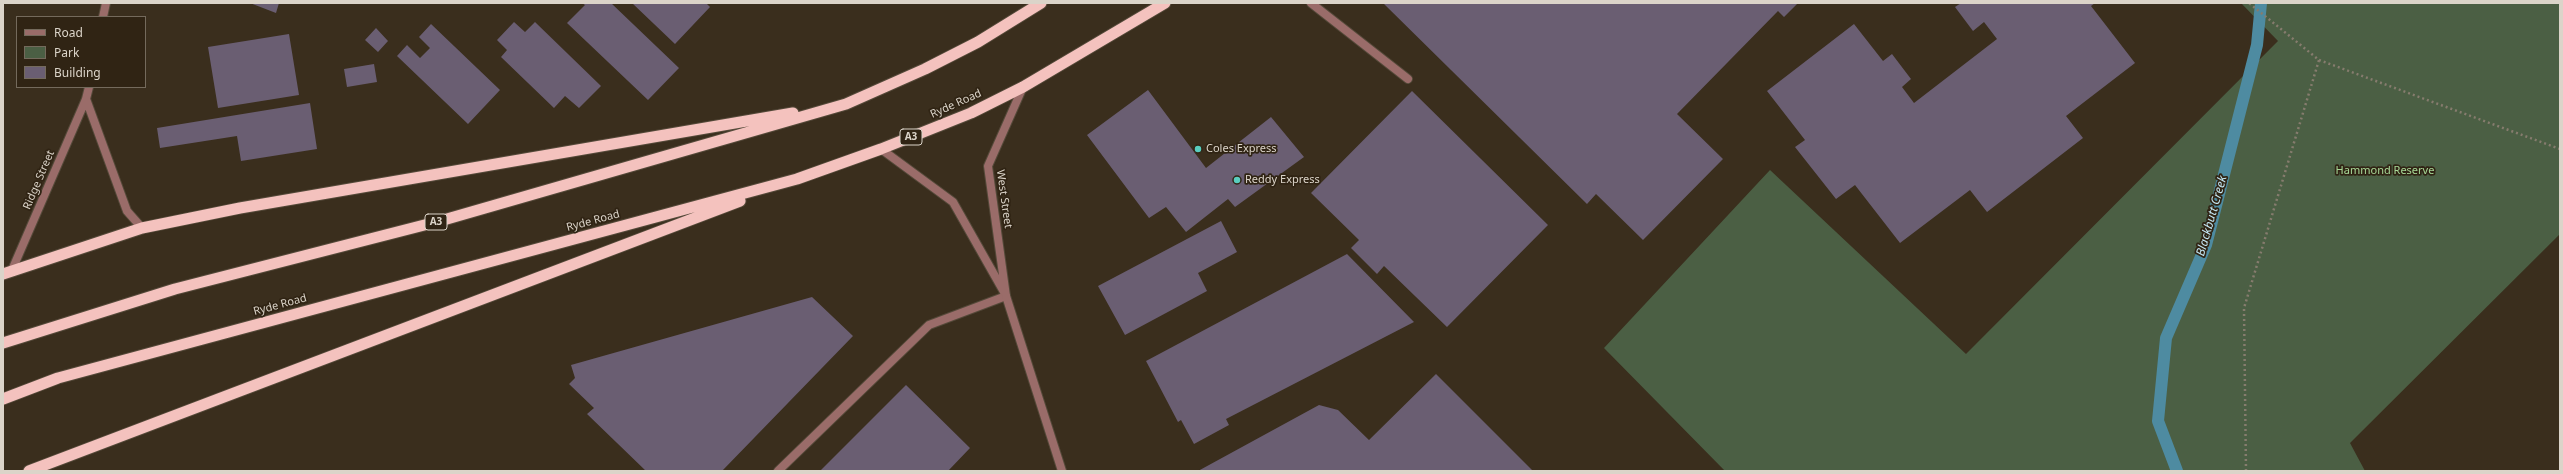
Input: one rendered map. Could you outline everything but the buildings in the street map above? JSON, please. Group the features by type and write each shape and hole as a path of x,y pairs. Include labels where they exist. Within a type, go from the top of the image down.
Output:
{"highway":[{"name":"A3","path":"3,343 175,289 440,221 846,104 925,69 978,42 1042,3"},
{"name":"Ryde Road","path":"3,399 58,378 797,179 881,149 971,113 1023,87 1165,3"},
{"path":"8,272 142,228 240,208 846,104"},
{"path":"29,471 797,179"}],"street":[{"path":"103,16 106,3"},
{"path":"1311,3 1408,79"},
{"name":"West Street","path":"1023,87 988,166 1006,296 1062,471"},
{"name":"Ridge Street","path":"8,272 86,99 89,88"},
{"path":"86,99 127,211 142,228"},
{"name":"West Street","path":"881,149 953,202 1006,296"},
{"path":"778,471 929,325 1006,296"}],"path":[{"path":"2249,3 2319,60 2560,149"},
{"path":"2246,471 2244,308 2319,60"}],"green space":[{"name":"Hammond Reserve","path":"2241,3 2560,3 2560,234 2350,443 2365,471 1725,471 1604,348 1770,170 1966,354 2278,41"}],"waterway":[{"name":"Blackbutt Creek","path":"2177,471 2158,421 2166,338 2206,245 2257,45 2261,3"}],"place":[{"name":"Coles Express","path":"1198,149"},
{"name":"Reddy Express","path":"1237,180"}]}
